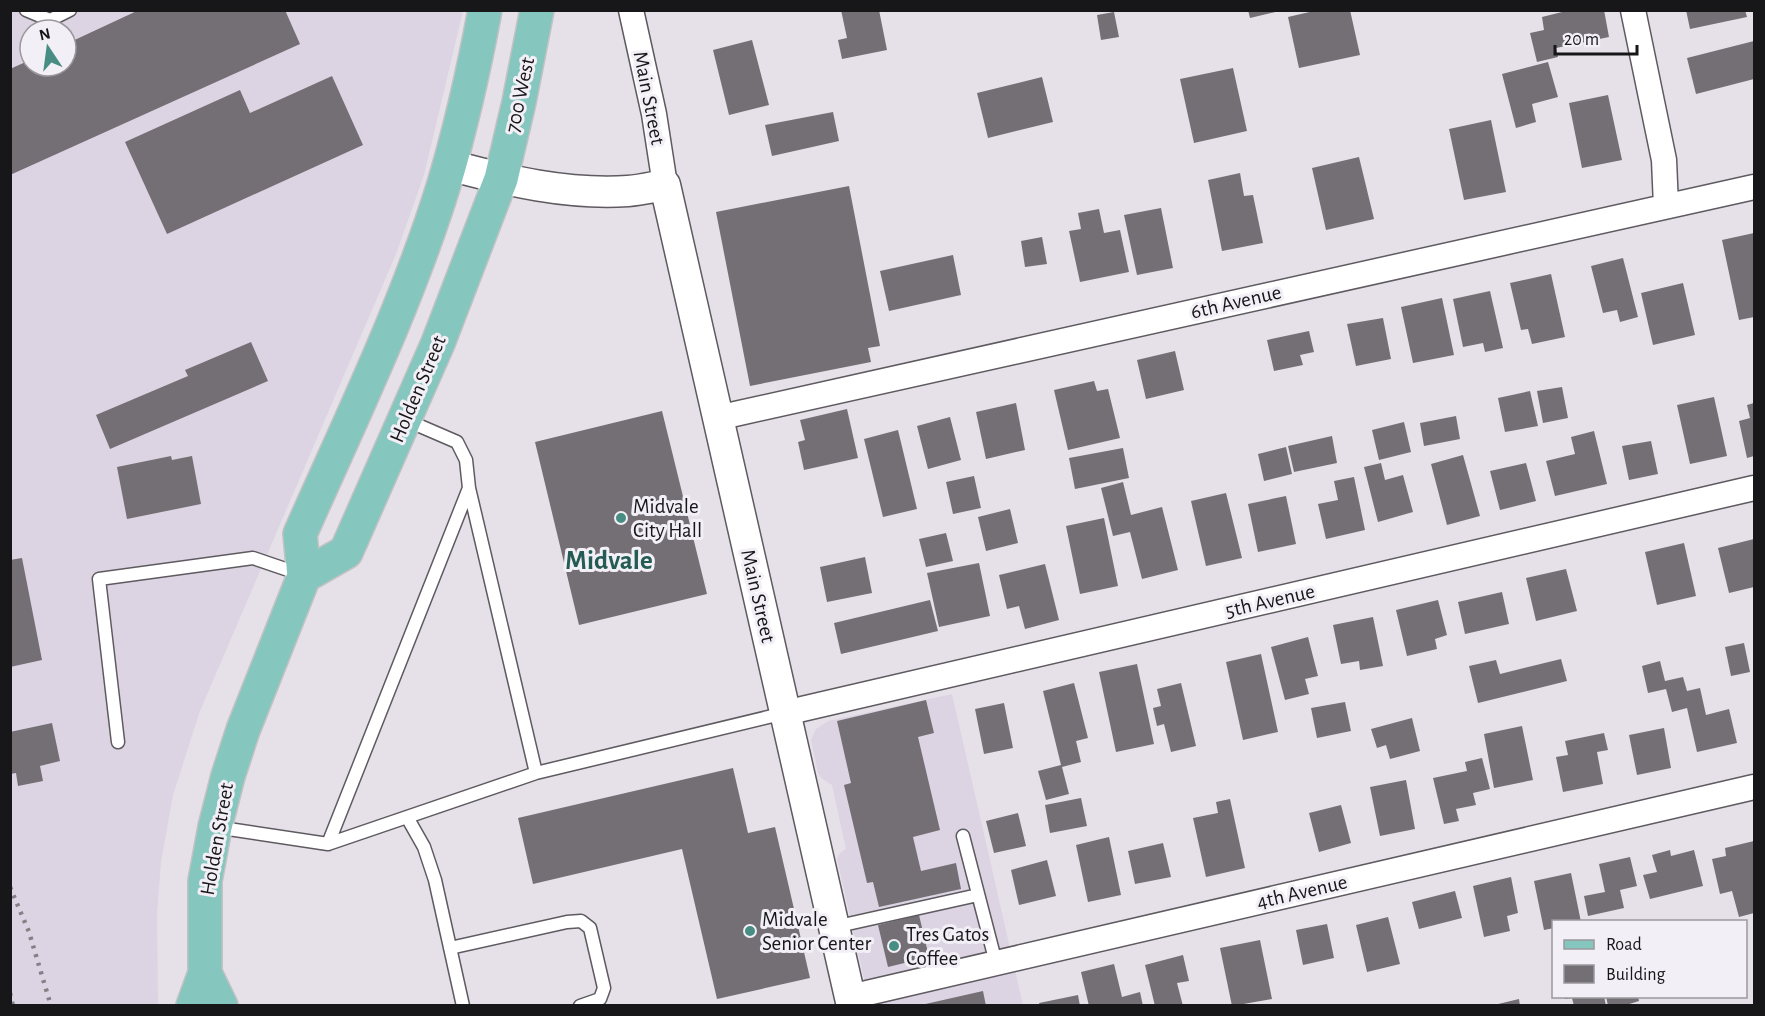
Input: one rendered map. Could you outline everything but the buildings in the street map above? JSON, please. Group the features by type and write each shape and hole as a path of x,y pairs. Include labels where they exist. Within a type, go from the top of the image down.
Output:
{"main road":[{"path":"449,165 468,92 485,10"},
{"name":"700 West","path":"501,179 537,10"},
{"name":"Holden Street","path":"192,1005 205,973 205,881 215,827 243,730 304,576 300,534 413,274 449,165"},
{"name":"Holden Street","path":"304,576 346,552 438,343 501,179"},
{"name":"Holden Street","path":"205,973 221,1005"}],"street":[{"path":"1633,10 1664,160 1666,206"},
{"name":"Main Street","path":"631,11 654,114 665,185 851,1001"},
{"path":"449,165 541,187 628,191 665,185"},
{"name":"6th Avenue","path":"717,418 1755,187"},
{"name":"5th Avenue","path":"785,713 1755,488"},
{"name":"4th Avenue","path":"851,1001 996,963 1755,787"}],"lane":[{"path":"26,10 50,20 70,10"},
{"path":"405,419 457,442 466,460 469,488 536,773"},
{"path":"328,844 469,488"},
{"path":"118,742 99,579 254,558 304,576"},
{"path":"215,827 328,844 536,773 785,713"},
{"path":"407,817 424,847 435,880 463,1005"},
{"path":"963,836 996,963"},
{"path":"834,927 978,895"},
{"path":"450,948 581,921 590,928 604,988 600,999 580,1005"}],"shaded area":[{"path":"10,11 463,11 424,175 396,254 200,711 173,795 161,862 157,914 158,1005 11,1005"},
{"path":"952,694 1023,1005 870,1005 837,859 846,849 832,785 821,778 818,773 811,740 816,729 828,721"}],"railway":[{"path":"10,887 29,932 51,1006"},
{"path":"10,993 13,1006"}],"place":[{"name":"Midvale City Hall","path":"621,518"},
{"name":"Midvale Senior Center","path":"750,931"},
{"name":"Tres Gatos Coffee","path":"894,946"}],"district":[{"name":"Midvale","path":"609,560"}]}
